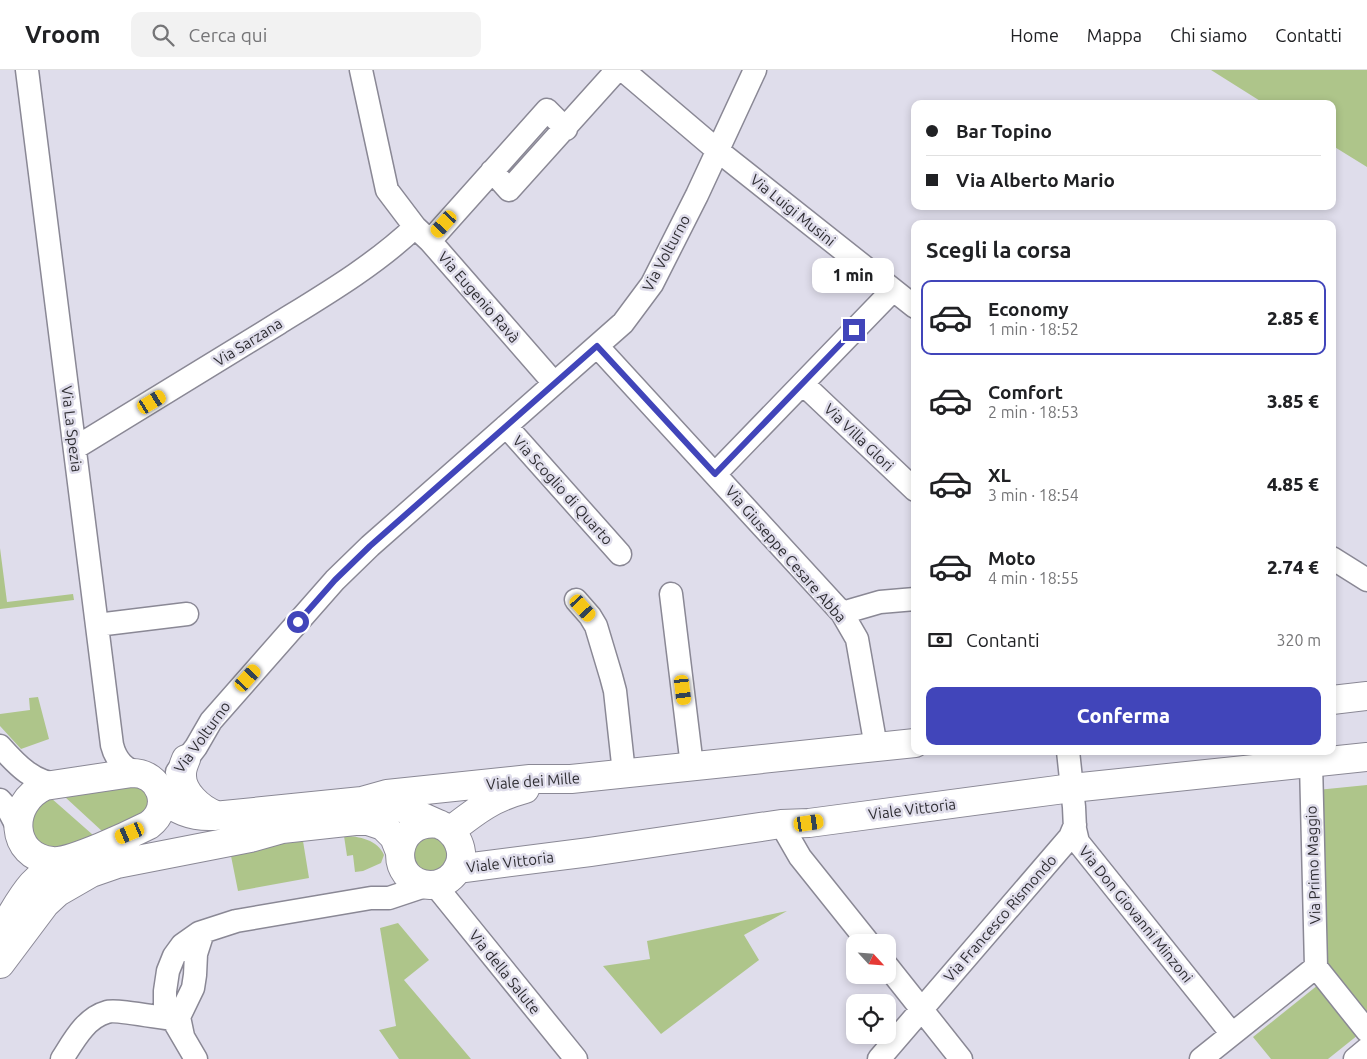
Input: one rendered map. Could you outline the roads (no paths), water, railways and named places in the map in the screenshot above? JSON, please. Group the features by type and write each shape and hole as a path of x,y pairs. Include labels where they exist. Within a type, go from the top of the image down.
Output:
{"main road":[{"path":"1336,700 1367,696"},
{"name":"Viale dei Mille","path":"141,774 153,780 168,801 183,811 200,816 362,800 387,794 520,780 571,779 911,744"},
{"name":"Viale Vittoria","path":"457,869 580,854 781,824 809,823 1072,788 1367,756"},
{"path":"186,758 182,772 185,788 195,801 209,812 220,815"},
{"path":"77,867 40,858 26,846 19,830 20,812 29,796 45,786 132,773 141,774"},
{"path":"400,855 404,839 413,829 425,824 445,828 506,794 571,779"},
{"path":"0,964 45,904 58,892 77,867 116,839 153,822 161,810 160,792"},
{"path":"116,839 128,837 154,839 248,828 287,828 354,821 374,822 383,826 394,837 405,872 421,884 432,885 448,879 457,869 460,862 460,848 458,842 445,828 393,804 374,800 362,800"},
{"path":"0,934 24,894 42,873 56,864 99,870 126,862 250,838 287,828"}],"street":[{"name":"Via La Spezia","path":"27,70 114,750 122,764 130,770 141,774"},
{"name":"Via Eugenio Ravà","path":"361,70 387,190 422,234 554,383"},
{"name":"Via Sarzana","path":"75,448 324,295 388,250 422,234 492,171 547,110 566,129 617,70"},
{"name":"Via Luigi Musini","path":"623,70 718,150 911,303"},
{"name":"Via Volturno","path":"160,792 196,747 211,721 335,580 370,546 620,327 652,284 718,150 754,70"},
{"path":"715,474 893,290"},
{"name":"Via Giuseppe Cesare Abba","path":"597,346 842,613 857,639 876,748"},
{"name":"Via Villa Glori","path":"803,384 911,486"},
{"name":"Via Scoglio di Quarto","path":"506,426 620,554"},
{"path":"1336,562 1367,580"},
{"path":"671,594 692,766"},
{"path":"842,613 880,602 911,599"},
{"path":"576,600 596,626 611,676 615,691 624,773"},
{"path":"97,625 187,614"},
{"path":"0,746 27,772 45,781 62,784"},
{"name":"Via Don Giovanni Minzoni","path":"1068,755 1076,838 1232,1034"},
{"name":"Via Primo Maggio","path":"1311,763 1316,967"},
{"path":"0,800 8,809 19,830"},
{"path":"781,824 800,857 862,934"},
{"name":"Via Francesco Rismondo","path":"879,1059 1070,837 1075,825"},
{"path":"365,899 389,884 398,869 400,855"},
{"path":"196,1059 166,1006 165,991 168,971 174,956 189,939 202,932 236,921 365,899 389,898 432,885"},
{"name":"Via della Salute","path":"432,885 576,1059"},
{"path":"178,1028 179,1016 193,988 196,975 196,954 202,932"},
{"path":"1201,1059 1316,967 1367,1031"},
{"path":"896,977 961,1059"},
{"path":"62,1059 80,1031 92,1020 109,1011 178,1028"},
{"path":"1355,1059 1367,1049"}]}
